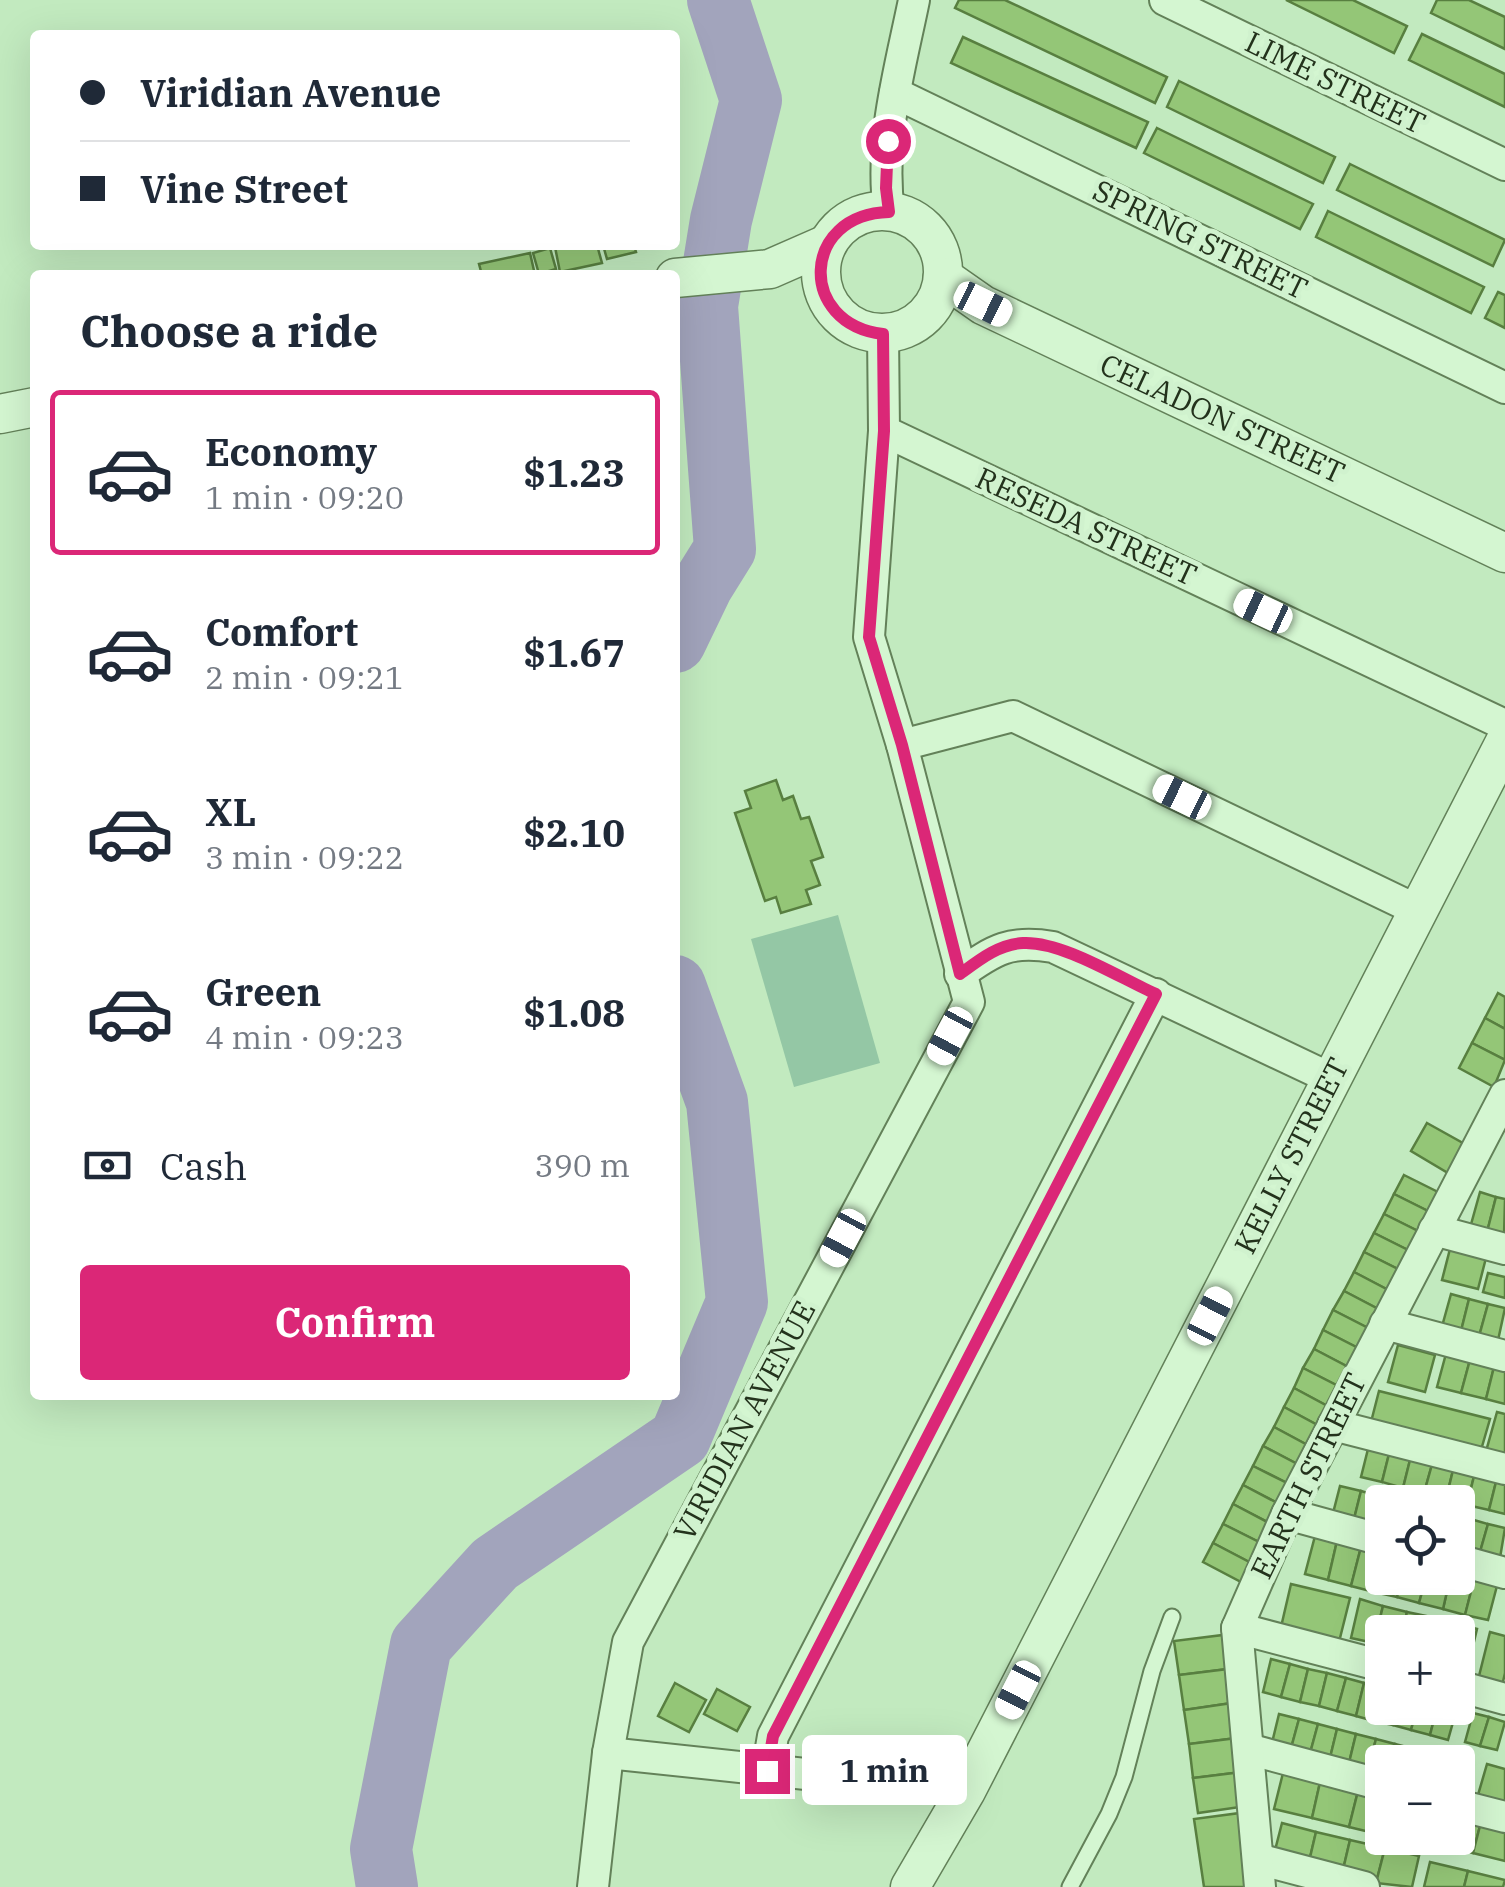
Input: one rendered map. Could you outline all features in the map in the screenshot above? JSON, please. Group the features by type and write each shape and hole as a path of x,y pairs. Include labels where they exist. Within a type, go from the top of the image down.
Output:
{"street":[{"path":"889,212 888,141 914,0"},
{"name":"LIME STREET","path":"1165,0 1505,165"},
{"name":"SPRING STREET","path":"895,93 1505,388"},
{"path":"871,212 889,212 907,216 935,241 942,258 940,294 930,310 902,331 865,332 835,312 820,278 828,244 838,229 871,212"},
{"path":"680,278 762,270 828,244"},
{"path":"762,270 825,296"},
{"name":"CELADON STREET","path":"943,277 983,304 1505,553"},
{"name":"VIRIDIAN AVENUE","path":"592,1887 608,1753 628,1642 968,1002 902,745 869,637 884,431 883,334"},
{"path":"0,414 30,408"},
{"name":"RESEDA STREET","path":"884,431 1505,725"},
{"path":"902,745 1012,716 1419,911"},
{"name":"KELLY STREET","path":"910,1887 966,1792 1505,742"},
{"path":"960,974 990,952 1022,942 1053,947 1332,1079"},
{"path":"767,1771 773,1736 1156,994"},
{"name":"EARTH STREET","path":"1259,1873 1237,1628 1287,1514 1385,1324 1434,1230 1497,1129 1505,1095"},
{"path":"1434,1230 1505,1248"},
{"path":"1385,1324 1505,1356"},
{"path":"1333,1425 1505,1469"},
{"path":"1287,1514 1365,1535"},
{"path":"1475,1564 1505,1572"},
{"path":"1237,1628 1365,1662"},
{"path":"1475,1691 1505,1699"},
{"path":"1248,1749 1365,1780"},
{"path":"608,1753 966,1792"},
{"path":"1475,1809 1505,1817"},
{"path":"1259,1873 1364,1887"}],"lane":[{"path":"1070,1887 1124,1777 1152,1671 1172,1616"}],"green space":[{"path":"838,915 880,1063 794,1087 751,939"}],"building":[{"path":"959,0 1005,0 1167,77 1155,103 955,8"},
{"path":"1286,0 1353,0 1407,26 1394,53"},
{"path":"1437,0 1469,0 1505,17 1505,49 1431,13"},
{"path":"1422,34 1505,74 1505,107 1409,60"},
{"path":"963,37 1148,122 1136,148 951,63"},
{"path":"1179,81 1335,157 1323,183 1167,107"},
{"path":"1157,128 1313,204 1300,229 1144,153"},
{"path":"1350,164 1505,240 1493,266 1337,190"},
{"path":"1328,211 1484,287 1471,313 1316,237"},
{"path":"551,250 556,269 538,270 533,253"},
{"path":"556,250 598,250 602,263 560,270"},
{"path":"604,250 636,252 607,259"},
{"path":"530,253 534,270 481,270 479,264"},
{"path":"1498,292 1505,295 1505,328 1485,318"},
{"path":"776,780 783,800 793,796 801,819 809,817 823,857 811,861 820,885 806,890 811,904 781,913 776,897 765,901 735,813 751,808 745,791"},
{"path":"1498,993 1505,997 1505,1029 1485,1018"},
{"path":"1485,1018 1505,1029 1505,1060 1472,1043"},
{"path":"1472,1043 1505,1060 1494,1087 1459,1068"},
{"path":"1427,1123 1470,1147 1453,1176 1411,1151"},
{"path":"1404,1175 1444,1195 1434,1214 1394,1194"},
{"path":"1480,1192 1496,1197 1487,1232 1470,1228"},
{"path":"1394,1194 1434,1214 1424,1234 1384,1214"},
{"path":"1496,1197 1505,1199 1504,1236 1487,1232"},
{"path":"1384,1214 1424,1234 1414,1253 1374,1233"},
{"path":"1374,1233 1414,1253 1404,1272 1364,1252"},
{"path":"1451,1245 1487,1254 1478,1289 1442,1280"},
{"path":"1364,1252 1404,1272 1394,1293 1354,1272"},
{"path":"1354,1272 1394,1293 1384,1312 1344,1291"},
{"path":"1488,1273 1505,1277 1505,1298 1483,1292"},
{"path":"1344,1291 1384,1312 1374,1331 1333,1310"},
{"path":"1451,1294 1469,1299 1460,1335 1441,1330"},
{"path":"1469,1299 1488,1304 1478,1340 1460,1335"},
{"path":"1488,1304 1505,1308 1497,1345 1478,1340"},
{"path":"1333,1310 1374,1331 1364,1351 1323,1330"},
{"path":"1323,1330 1364,1351 1354,1370 1314,1349"},
{"path":"1398,1345 1435,1355 1425,1392 1388,1382"},
{"path":"1314,1349 1354,1370 1344,1389 1303,1368"},
{"path":"1447,1350 1471,1356 1461,1393 1437,1387"},
{"path":"1471,1356 1495,1363 1486,1399 1461,1393"},
{"path":"1495,1363 1505,1365 1505,1404 1486,1399"},
{"path":"1303,1368 1344,1389 1333,1409 1294,1388"},
{"path":"1294,1388 1333,1409 1323,1428 1284,1407"},
{"path":"1379,1391 1490,1419 1481,1450 1371,1422"},
{"path":"1284,1407 1323,1428 1313,1448 1274,1427"},
{"path":"1497,1412 1505,1414 1505,1461 1485,1455"},
{"path":"1274,1427 1313,1448 1303,1467 1263,1446"},
{"path":"1369,1445 1390,1450 1382,1482 1361,1477"},
{"path":"1263,1446 1303,1467 1293,1486 1253,1466"},
{"path":"1390,1450 1411,1456 1404,1485 1382,1482"},
{"path":"1411,1456 1433,1461 1426,1485 1404,1485"},
{"path":"1433,1461 1454,1466 1449,1485 1426,1485"},
{"path":"1253,1466 1293,1486 1283,1506 1243,1485"},
{"path":"1454,1466 1475,1472 1472,1485 1449,1485"},
{"path":"1475,1472 1497,1478 1489,1510 1475,1507 1475,1485 1472,1485"},
{"path":"1497,1478 1505,1480 1505,1514 1489,1510"},
{"path":"1243,1485 1283,1506 1273,1525 1233,1504"},
{"path":"1340,1486 1361,1491 1352,1527 1331,1521"},
{"path":"1361,1491 1365,1492 1365,1530 1352,1527"},
{"path":"1233,1504 1273,1525 1263,1544 1223,1524"},
{"path":"1475,1520 1488,1524 1478,1559 1475,1558"},
{"path":"1223,1524 1263,1544 1253,1564 1213,1543"},
{"path":"1488,1524 1505,1528 1499,1564 1478,1559"},
{"path":"1315,1536 1337,1541 1328,1580 1305,1574"},
{"path":"1337,1541 1361,1547 1351,1586 1328,1580"},
{"path":"1213,1543 1253,1564 1243,1583 1203,1562"},
{"path":"1361,1547 1365,1548 1365,1590 1351,1586"},
{"path":"1475,1576 1498,1582 1488,1620 1465,1615 1470,1595 1475,1595"},
{"path":"1291,1584 1350,1598 1339,1642 1281,1627"},
{"path":"1398,1595 1421,1595 1419,1603"},
{"path":"1421,1595 1446,1595 1443,1609 1419,1603"},
{"path":"1446,1595 1470,1595 1465,1615 1443,1609"},
{"path":"1360,1599 1383,1606 1381,1615 1365,1615 1365,1641 1351,1638"},
{"path":"1383,1606 1407,1612 1406,1615 1381,1615"},
{"path":"1490,1632 1505,1636 1502,1686 1478,1680"},
{"path":"1223,1635 1228,1669 1179,1675 1174,1641"},
{"path":"1271,1659 1290,1664 1281,1697 1263,1692"},
{"path":"1290,1664 1308,1669 1300,1702 1281,1697"},
{"path":"1228,1669 1232,1703 1184,1710 1179,1675"},
{"path":"1308,1669 1327,1673 1319,1706 1300,1702"},
{"path":"1327,1673 1346,1678 1337,1711 1319,1706"},
{"path":"1346,1678 1364,1683 1356,1716 1337,1711"},
{"path":"675,1683 706,1700 689,1732 658,1716"},
{"path":"1364,1683 1365,1718 1356,1716"},
{"path":"717,1689 750,1707 737,1731 704,1714"},
{"path":"1232,1703 1237,1738 1189,1744 1184,1710"},
{"path":"1279,1714 1299,1719 1290,1752 1271,1747"},
{"path":"1475,1714 1489,1717 1480,1746 1465,1742 1470,1725 1475,1725"},
{"path":"1489,1717 1505,1722 1497,1750 1480,1746"},
{"path":"1299,1719 1318,1724 1309,1757 1290,1752"},
{"path":"1318,1724 1337,1729 1329,1762 1309,1757"},
{"path":"1412,1725 1433,1725 1430,1735 1411,1730"},
{"path":"1433,1725 1452,1725 1448,1740 1430,1735"},
{"path":"1337,1729 1356,1734 1348,1767 1329,1762"},
{"path":"1356,1734 1376,1739 1374,1745 1365,1745 1365,1771 1348,1767"},
{"path":"1237,1738 1242,1772 1193,1778 1189,1744"},
{"path":"1376,1739 1395,1744 1395,1745 1374,1745"},
{"path":"1487,1764 1505,1769 1505,1803 1478,1795"},
{"path":"1284,1769 1321,1778 1312,1818 1274,1809"},
{"path":"1242,1772 1247,1806 1198,1813 1193,1778"},
{"path":"1321,1778 1359,1787 1349,1827 1312,1818"},
{"path":"1359,1787 1365,1789 1365,1831 1349,1827"},
{"path":"1240,1813 1251,1887 1204,1887 1194,1819"},
{"path":"1475,1820 1481,1822 1475,1845"},
{"path":"1481,1822 1505,1828 1505,1861 1475,1854"},
{"path":"1282,1823 1316,1832 1308,1866 1273,1858"},
{"path":"1316,1832 1350,1840 1342,1874 1308,1866"},
{"path":"1350,1840 1365,1843 1365,1855 1383,1855 1376,1883 1342,1874"},
{"path":"1383,1855 1419,1856 1412,1887 1376,1883"},
{"path":"1430,1862 1468,1871 1464,1887 1424,1887"},
{"path":"1468,1871 1505,1880 1503,1887 1464,1887"}],"waterway":[{"path":"680,632 725,549 707,306 721,220 751,100 718,0"},
{"path":"387,1887 381,1849 421,1645 495,1564 680,1438 737,1302 717,1102 680,1000"}],"route":[{"path":"767,1771 773,1736 1156,994 1053,947 1022,942 990,952 960,974 902,745 869,637 884,431 883,334 865,332 848,324 825,296 820,278 822,260 838,229 871,212 889,212 888,141"}]}
